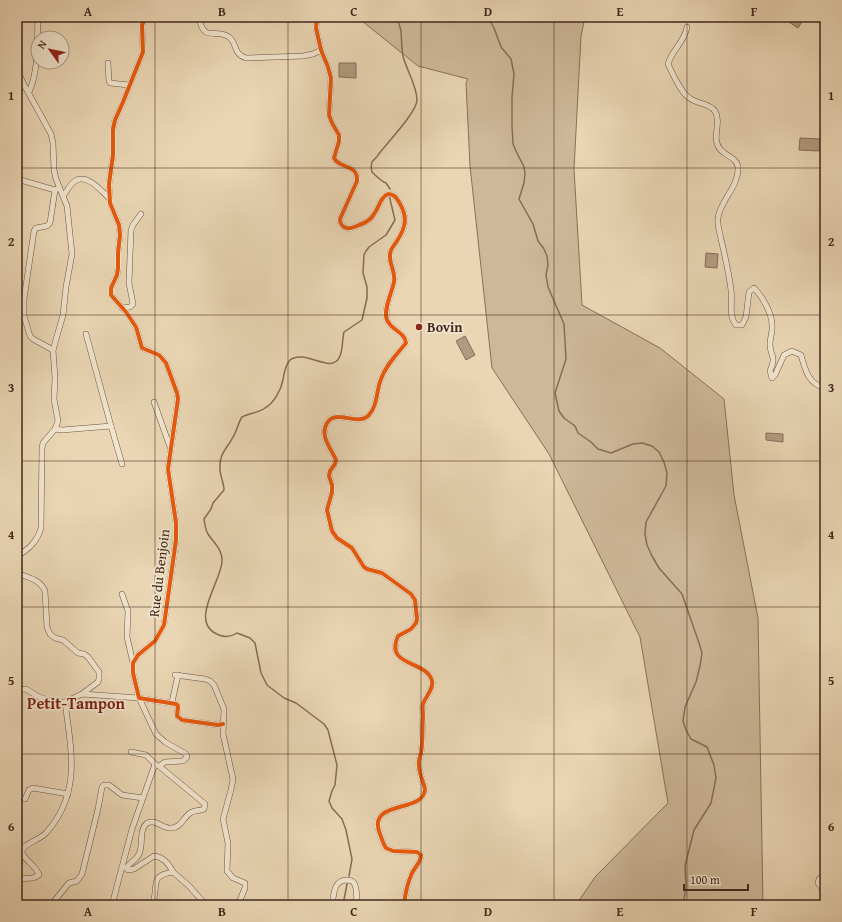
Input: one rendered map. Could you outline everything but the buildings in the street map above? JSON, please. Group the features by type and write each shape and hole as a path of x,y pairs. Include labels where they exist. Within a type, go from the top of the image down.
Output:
{"street":[{"path":"29,92 34,76 38,17"},
{"path":"199,17 200,23 205,31 211,34 220,34 229,37 239,54 246,58 303,56 313,54 321,50"},
{"path":"317,17 316,28 321,50 331,78 329,115 339,135 339,141 334,158 338,163 354,170 358,177 340,218 340,223 342,226 347,228 365,223 374,215 384,196 388,194 392,194 397,198 403,209 405,218 402,234 392,248 390,254 390,260 395,272 395,280 389,297 386,318 389,323 404,337 406,343 393,359 381,379 375,405 369,415 364,419 359,420 335,417 327,423 324,433 336,460 330,471 332,492 327,510 332,531 337,538 352,548 364,567 382,573 410,594 415,600 416,623 411,630 398,636 395,646 400,658 426,672 432,680 432,687 423,704 423,738 419,760 419,766 425,789 424,796 418,801 382,814 378,825 378,830 386,848 393,851 417,852 421,855 421,859 408,884 404,905"},
{"name":"Rue du Benjoin","path":"133,663 138,655 151,645 158,637 165,618 176,532 168,469 178,399 169,368 159,355 142,348 136,327 110,292 117,275 120,232 119,225 111,209 108,184 113,155 113,129 115,120 143,52 142,30 145,18"},
{"path":"687,27 686,34 668,64 686,95 692,100 712,108 715,112 718,118 716,137 718,146 721,151 737,162 738,169 734,185 720,207 717,220 731,291 732,320 736,325 742,325 746,317 749,292 754,288 766,303 772,323 770,345 774,360 770,371 772,378 775,375 784,355 792,351 801,354 810,380 818,386 825,388"},
{"path":"108,63 108,81 110,83 129,85"},
{"path":"17,69 51,134 53,143 54,170 57,189 50,223 47,226 36,228 34,231 24,299 24,316 30,336 53,350"},
{"path":"17,179 57,189 63,196 68,213 72,254 63,315 53,350 55,378 54,400 58,421 55,429 46,439 42,448 41,528 39,535 32,546 17,556"},
{"path":"63,196 75,181 83,179 90,182 110,199"},
{"path":"122,308 130,307 133,304 129,283 131,230 141,214"},
{"path":"86,334 122,464"},
{"name":"Rue du Benjoin","path":"154,402 170,448"},
{"path":"55,429 62,430 111,426"},
{"path":"17,573 33,579 43,587 45,591 46,627 50,634 63,640 78,653 84,654 88,657 99,672 98,682 82,694 65,702 46,700 26,689 17,690"},
{"path":"112,905 123,870 132,829 157,765 165,762 182,761 186,758 183,751 165,742 156,734 139,698 127,637 128,611 122,594"},
{"path":"172,702 176,675 210,681 214,685 224,709 224,734 233,779 223,819 228,843 226,871 233,878 245,883 245,888 238,905"},
{"path":"82,694 172,702 178,706 177,716 182,720 223,724"},
{"path":"17,879 33,878 39,875 37,870 23,854 23,849 25,846 46,833 62,810 68,794 72,774 65,702"},
{"path":"123,870 135,860 139,854 143,830 147,823 154,821 170,828 175,828 191,812 201,810 205,807 204,804 146,755 131,752"},
{"path":"51,905 69,883 76,881 82,874 102,787 104,785 109,785 122,795 143,798"},
{"path":"25,799 29,790 33,788 68,794"},
{"path":"123,870 134,869 152,857 157,856 163,859 173,872 189,886 206,905"},
{"path":"152,905 157,879 162,874 173,872"},
{"path":"825,875 819,879 818,882 825,892"},
{"path":"332,905 335,888 340,882 347,880 352,881 355,884 357,905"}],"shaded area":[{"path":"357,17 585,17 581,36 574,169 582,305 660,348 724,399 734,495 758,618 763,905 576,905 595,877 668,803 640,637 549,454 492,368 470,166 466,83 468,79 418,66"},
{"path":"781,17 805,17 798,28"},
{"path":"339,63 356,63 356,78 339,77"},
{"path":"800,138 820,139 819,151 799,150"},
{"path":"706,253 718,254 717,268 705,267"},
{"path":"465,336 475,355 466,360 456,341"},
{"path":"766,433 783,434 783,442 766,440"}],"waterway":[{"path":"390,189 386,183 372,172 372,162 407,120 416,105 417,100 417,95 404,61 401,32 396,17"},
{"path":"488,17 501,47 511,59 514,74 512,97 513,144 524,167 525,174 519,199 533,224 538,241 547,256 548,265 546,275 548,287 564,324 566,359 555,393 559,411 564,418 575,426 578,433 598,449 611,453 633,444 642,443 652,446 659,452 667,473 666,486 646,522 645,534 647,545 659,568 682,594 702,653 696,682 685,707 683,721 691,739 707,747 714,765 716,778 711,803 694,830 685,866 686,887 683,905"},
{"path":"349,876 352,859 346,830 342,819 332,808 329,801 335,785 337,765 328,730 324,724 296,703 284,698 267,685 261,673 255,643 250,638 237,633 224,637 210,629 206,621 208,601 221,569 222,557 221,553 207,532 204,519 213,503 224,490 220,472 221,459 242,417 263,410 277,396 281,388 284,372 290,360 296,357 303,357 325,363 336,361 341,353 344,332 362,320 367,298 367,287 363,273 364,255 369,247 386,235 395,220 389,195"},
{"path":"343,905 347,884"}],"cycle path":[{"path":"146,17 142,25 143,52 115,120 113,129 113,155 109,184 110,203 119,225 120,235 117,275 111,288 111,295 126,312 136,327 142,348 159,355 166,363 177,393 178,399 168,469 176,523 176,540 164,625 155,641 138,655 133,663 133,673 139,698 176,704 178,706 177,716 182,720 218,725 223,724"},
{"path":"317,17 316,28 321,50 331,78 329,115 339,135 339,141 334,158 340,164 352,169 357,175 357,181 340,219 341,224 344,227 350,228 368,221 376,212 385,195 388,194 393,195 397,199 402,207 405,217 402,231 390,253 390,262 394,278 386,316 389,323 403,336 406,343 383,374 379,384 374,408 368,416 363,419 333,418 328,421 324,432 326,440 336,460 329,476 332,485 332,492 327,510 332,531 337,538 352,548 364,567 382,573 411,594 415,600 416,623 411,629 398,636 395,646 397,653 401,658 423,669 429,674 432,681 432,687 424,701 423,707 422,744 419,762 425,789 422,797 416,802 388,811 381,816 378,823 380,834 386,848 393,851 417,852 421,855 420,860 409,880 404,905"}],"place":[{"name":"Bovin","path":"419,327"}],"district":[{"name":"Petit-Tampon","path":"76,703"}]}
